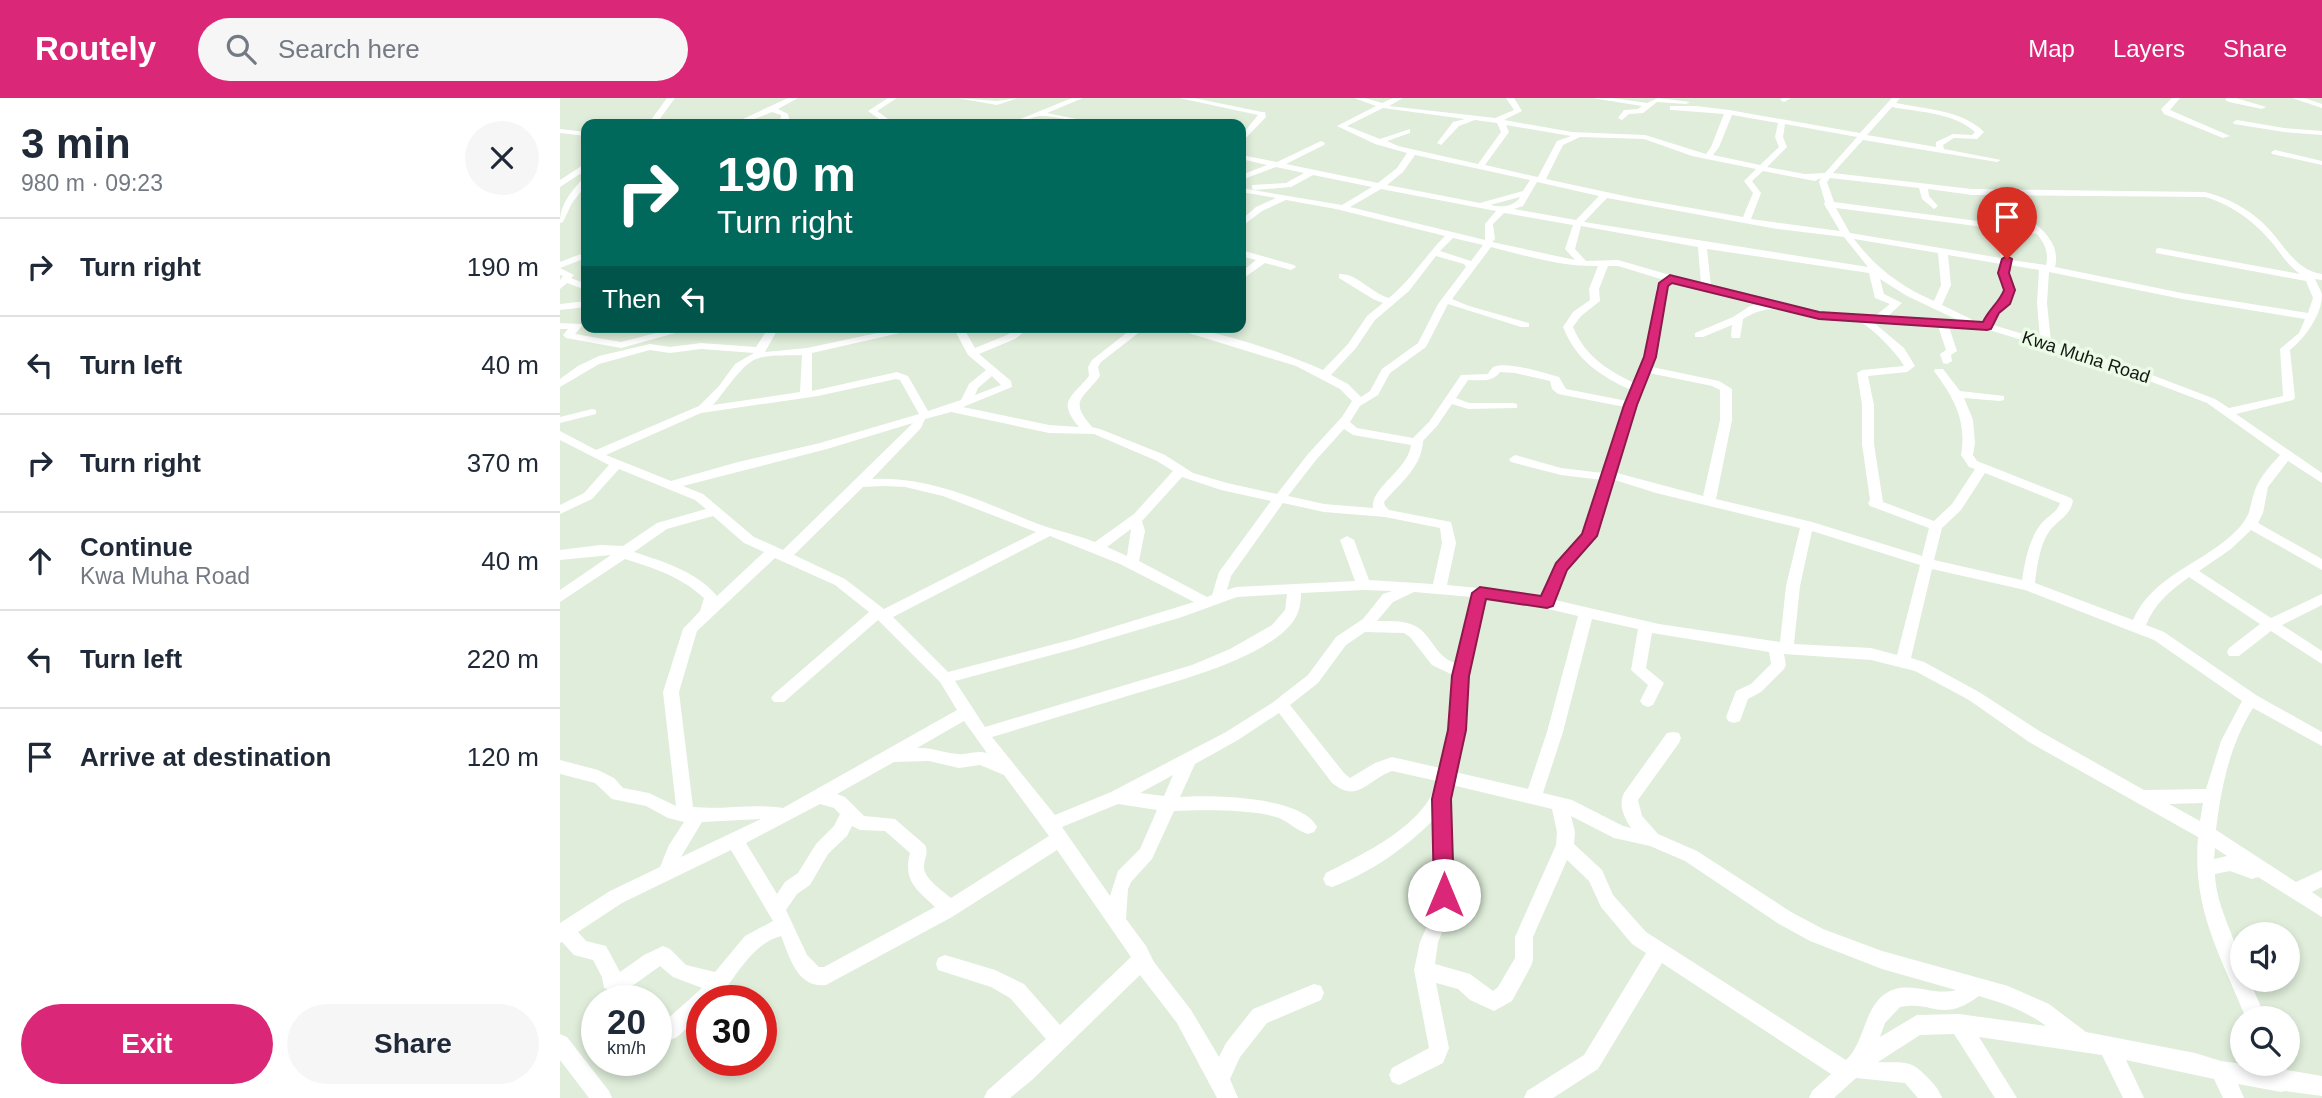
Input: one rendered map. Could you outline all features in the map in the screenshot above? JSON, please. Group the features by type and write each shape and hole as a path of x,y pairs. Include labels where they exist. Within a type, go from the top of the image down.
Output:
{"street":[{"path":"747,119 794,98"},
{"path":"884,119 872,111 893,98"},
{"path":"961,98 997,103 1014,98"},
{"path":"1044,98 1065,103"},
{"path":"1025,119 1079,98"},
{"path":"1183,98 1262,114 1246,135"},
{"path":"1358,98 1383,107 1584,135 1645,137 1708,156 1825,178 1992,193 2194,193 2217,196 2232,203 2270,234 2297,270 2310,277 2318,298 2303,335 2286,349 2289,398 2228,412"},
{"path":"1399,98 1341,125 1396,148 1606,194 1746,220 2047,269 2310,319 2322,325"},
{"path":"1498,122 1518,110 1510,98"},
{"path":"1596,98 1649,104"},
{"path":"2176,98 2165,111 2226,136"},
{"path":"2232,98 2229,100 2262,107"},
{"path":"2296,98 2322,106"},
{"path":"656,119 673,99"},
{"path":"1622,118 1627,112 1640,111 1661,100 1695,103 1729,112 1997,160"},
{"path":"1941,151 1939,144 1951,137 1974,137 1980,132 1963,121 1893,101 1825,178 1828,204 1876,272 1899,287 1971,323"},
{"path":"1673,108 1695,103"},
{"path":"772,108 784,114 785,119"},
{"path":"1708,156 1715,147 1729,112"},
{"path":"1038,114 1068,119"},
{"path":"1441,143 1462,120 1480,119"},
{"path":"1746,220 1757,193 1748,181 1783,147 1779,137 1782,120"},
{"path":"1481,166 1505,132 1498,122"},
{"path":"2237,122 2322,133"},
{"path":"560,131 581,134"},
{"path":"1378,142 1407,131"},
{"path":"560,140 576,133"},
{"path":"1212,599 1224,575 1278,499 1359,403 1374,393 1387,371 1422,345 1447,300 1488,243 1489,224 1503,210 1518,205 1560,143 1584,135"},
{"path":"1246,176 1321,143"},
{"path":"1385,153 1396,148"},
{"path":"1344,207 1406,165 1412,152"},
{"path":"2275,152 2322,163"},
{"path":"1246,158 1473,205 1876,272"},
{"path":"1246,189 1288,185 1313,171"},
{"path":"560,184 581,177"},
{"path":"560,220 581,182"},
{"path":"1923,187 1925,197 1934,205"},
{"name":"Kwa Muha Road","path":"1246,191 1271,199 1287,198 1344,207 1584,264 1618,263 1670,279 1819,316 1987,326 2046,342 2186,391 2228,412 2322,480"},
{"path":"1473,205 1526,193"},
{"path":"1584,264 1570,249 1573,231 1586,213 1606,194"},
{"path":"560,196 581,195"},
{"path":"1246,220 1271,199"},
{"path":"1828,204 2041,232"},
{"path":"2029,223 2041,232 2052,246 2042,303 2046,342"},
{"path":"1324,376 1334,368 1371,318 1406,289 1434,251 1452,234"},
{"path":"1987,326 1994,311 2004,304 2010,290 2004,277 2007,244 2003,237"},
{"path":"1702,245 1703,287"},
{"path":"1434,251 1467,262 1471,267"},
{"path":"2159,251 2322,277"},
{"path":"1937,306 1946,285 1943,253"},
{"path":"1246,255 1292,267"},
{"path":"560,265 581,257"},
{"path":"1246,273 1262,260"},
{"path":"1604,263 1594,289 1595,301 1577,314 1568,327 1579,351 1605,373 1637,388"},
{"path":"1876,272 1879,296 1897,303 1871,320 1900,349 1910,366 1907,369 1863,373 1868,405 1868,444 1877,501 1874,503 1936,526"},
{"path":"1342,276 1366,288 1379,300 1389,302"},
{"path":"562,279 581,285"},
{"path":"1547,602 1561,567 1589,536 1629,411 1646,369 1657,324 1661,288 1670,279"},
{"path":"1447,300 1525,326"},
{"path":"560,307 581,305"},
{"path":"1699,335 1738,319 1754,308 1782,306"},
{"path":"1736,336 1738,319"},
{"path":"1942,323 1952,351 1945,354 1943,366 1969,425 1968,459 1981,469 2067,502 2068,505 2061,515 2047,524 2041,534 2028,586"},
{"path":"560,326 577,326 568,335 570,336 615,345 670,333"},
{"path":"698,411 723,388 739,366 760,352 771,333"},
{"path":"560,384 582,368 650,347 670,350 701,346 760,352 807,351 884,333"},
{"path":"672,485 741,465 823,446 951,408 1007,386 972,353 961,333"},
{"path":"972,353 1015,333"},
{"path":"1089,431 1073,412 1073,402 1095,376 1093,367 1097,360 1133,333"},
{"path":"1195,333 1290,360 1324,376 1356,396 1359,403"},
{"path":"598,362 637,342"},
{"path":"806,394 807,351"},
{"path":"1416,442 1451,400 1462,378 1491,377 1501,368 1552,378 1562,392 1598,398 1629,411"},
{"path":"1646,369 1715,383 1726,389 1726,420 1709,500"},
{"path":"966,402 973,386 992,371"},
{"path":"596,455 698,411 806,394 901,375 920,416 917,426 860,483 778,555 707,610 690,629 671,692 685,809 691,815 693,826 675,850 667,872"},
{"path":"1956,394 2000,398"},
{"path":"1451,400 1468,406 1513,406"},
{"path":"951,408 1049,429 1101,433 1161,458 1202,481 1324,508 1385,513 1446,526 1449,543 1439,589"},
{"path":"560,420 592,412"},
{"path":"1344,423 1353,431 1416,442"},
{"path":"560,435 596,455 699,497 749,540 840,582 880,614 946,678 981,734 1056,832 1139,952 1141,961 1168,993 1220,1079 1228,1098"},
{"path":"1385,513 1379,508 1378,501 1413,460 1418,451 1416,442"},
{"path":"2138,626 2141,614 2151,603 2250,524 2256,517 2261,490 2288,453"},
{"path":"1515,459 1553,470 1609,475 1807,525 1928,563 2028,586 2138,626 2177,646 2251,699 2322,740"},
{"path":"560,510 588,496 617,463"},
{"path":"1903,660 1936,526 1946,519 1967,493 1981,469"},
{"path":"1096,548 1135,520 1180,471"},
{"path":"860,483 926,487 959,495 1031,526 1096,548 1212,599"},
{"path":"560,597 662,526 715,511"},
{"path":"1132,565 1138,531 1135,520"},
{"path":"2250,524 2322,565"},
{"path":"1734,717 1741,695 1756,688 1779,665 1807,525"},
{"path":"779,698 880,614 1048,531"},
{"path":"1346,540 1364,585"},
{"path":"560,555 600,550 623,552 660,565 694,581 711,597 707,610"},
{"path":"2191,572 2322,657"},
{"path":"946,678 1074,644 1178,613 1236,592 1364,585 1439,589 1547,602 1646,626 1781,648 1871,654 1919,666 1974,696 2035,737 2208,834 2322,909"},
{"path":"735,841 786,926 800,961 815,977 826,976 1010,874 1056,832 1232,736 1281,704 1313,679 1340,641 1363,627 1381,610 1388,598 1411,587"},
{"path":"981,734 1196,669 1226,657 1283,625 1292,611 1295,589"},
{"path":"1399,1075 1436,1056 1439,1048 1424,970 1429,942 1441,915 1444,895 1441,799 1457,730 1461,673 1480,593"},
{"path":"2234,652 2270,623 2322,599"},
{"path":"1533,798 1555,732 1586,613"},
{"path":"1363,627 1400,626 1408,629 1419,636 1436,661 1454,667 1461,673"},
{"path":"1646,626 1637,667 1641,674 1656,683 1648,701"},
{"path":"2251,699 2241,711 2230,736 2213,796 2207,869 2210,903 2251,1006"},
{"path":"1281,704 1338,778 1348,786 1373,776 1383,766 1392,764 1559,803 1578,810 1620,833 1652,839 1691,856 1785,918 1817,935 1882,960 2008,995 2042,1011 2082,1041"},
{"path":"718,982 682,972 668,965 663,955 656,957 629,978 615,983 611,981 609,970 598,952 581,949 562,932 616,897 785,816 967,712"},
{"path":"1652,839 1636,824 1630,798 1673,738"},
{"path":"890,757 914,753 958,761 981,758 1009,771"},
{"path":"1117,921 1119,890 1124,877 1146,854 1188,760"},
{"path":"560,766 583,772 613,786 618,794 649,800 674,813 691,815 762,812 785,816"},
{"path":"2142,797 2213,796"},
{"path":"819,797 839,802 860,823 889,824 915,845 919,850 915,868 919,880 949,908"},
{"path":"1117,797 1169,804 1198,803 1275,809 1308,827"},
{"path":"1332,879 1401,840 1426,820 1441,799"},
{"path":"1424,970 1463,981 1488,1000 1499,999 1524,960 1524,937 1558,860 1566,848 1559,803"},
{"path":"776,909 792,888 804,878 822,849 841,831 849,812"},
{"path":"1566,848 1596,876 1607,901 1626,925 1659,950 1854,1067 1879,1072 1910,1073 1932,1098"},
{"path":"2207,869 2230,863 2257,873 2270,874"},
{"path":"2296,891 2322,878"},
{"path":"672,1028 718,982 740,953 765,932 786,926"},
{"path":"1534,1098 1591,1062 1659,950"},
{"path":"994,1098 1141,961"},
{"path":"945,964 995,979 1017,991 1059,1040"},
{"path":"1854,1067 1878,1016 1895,999 1903,996 1948,1003 1962,999 1979,986"},
{"path":"1220,1079 1233,1050 1260,1016 1314,993"},
{"path":"1959,1024 2007,1098"},
{"path":"1828,1095 1854,1067 1917,1025 1959,1024 2082,1041 2230,1071"},
{"path":"560,1044 602,1098"},
{"path":"2108,1046 2134,1098"},
{"path":"2221,1071 2234,1098"},
{"path":"2288,1076 2322,1086"}],"route":[{"path":"1444,895 1441,799 1457,730 1460,676 1480,593 1547,602 1561,567 1589,536 1599,512 1608,474 1622,439 1631,405 1650,357 1663,285 1670,279 1819,316 1987,326 1994,311 2004,304 2010,290 2003,273 2007,259"}]}
